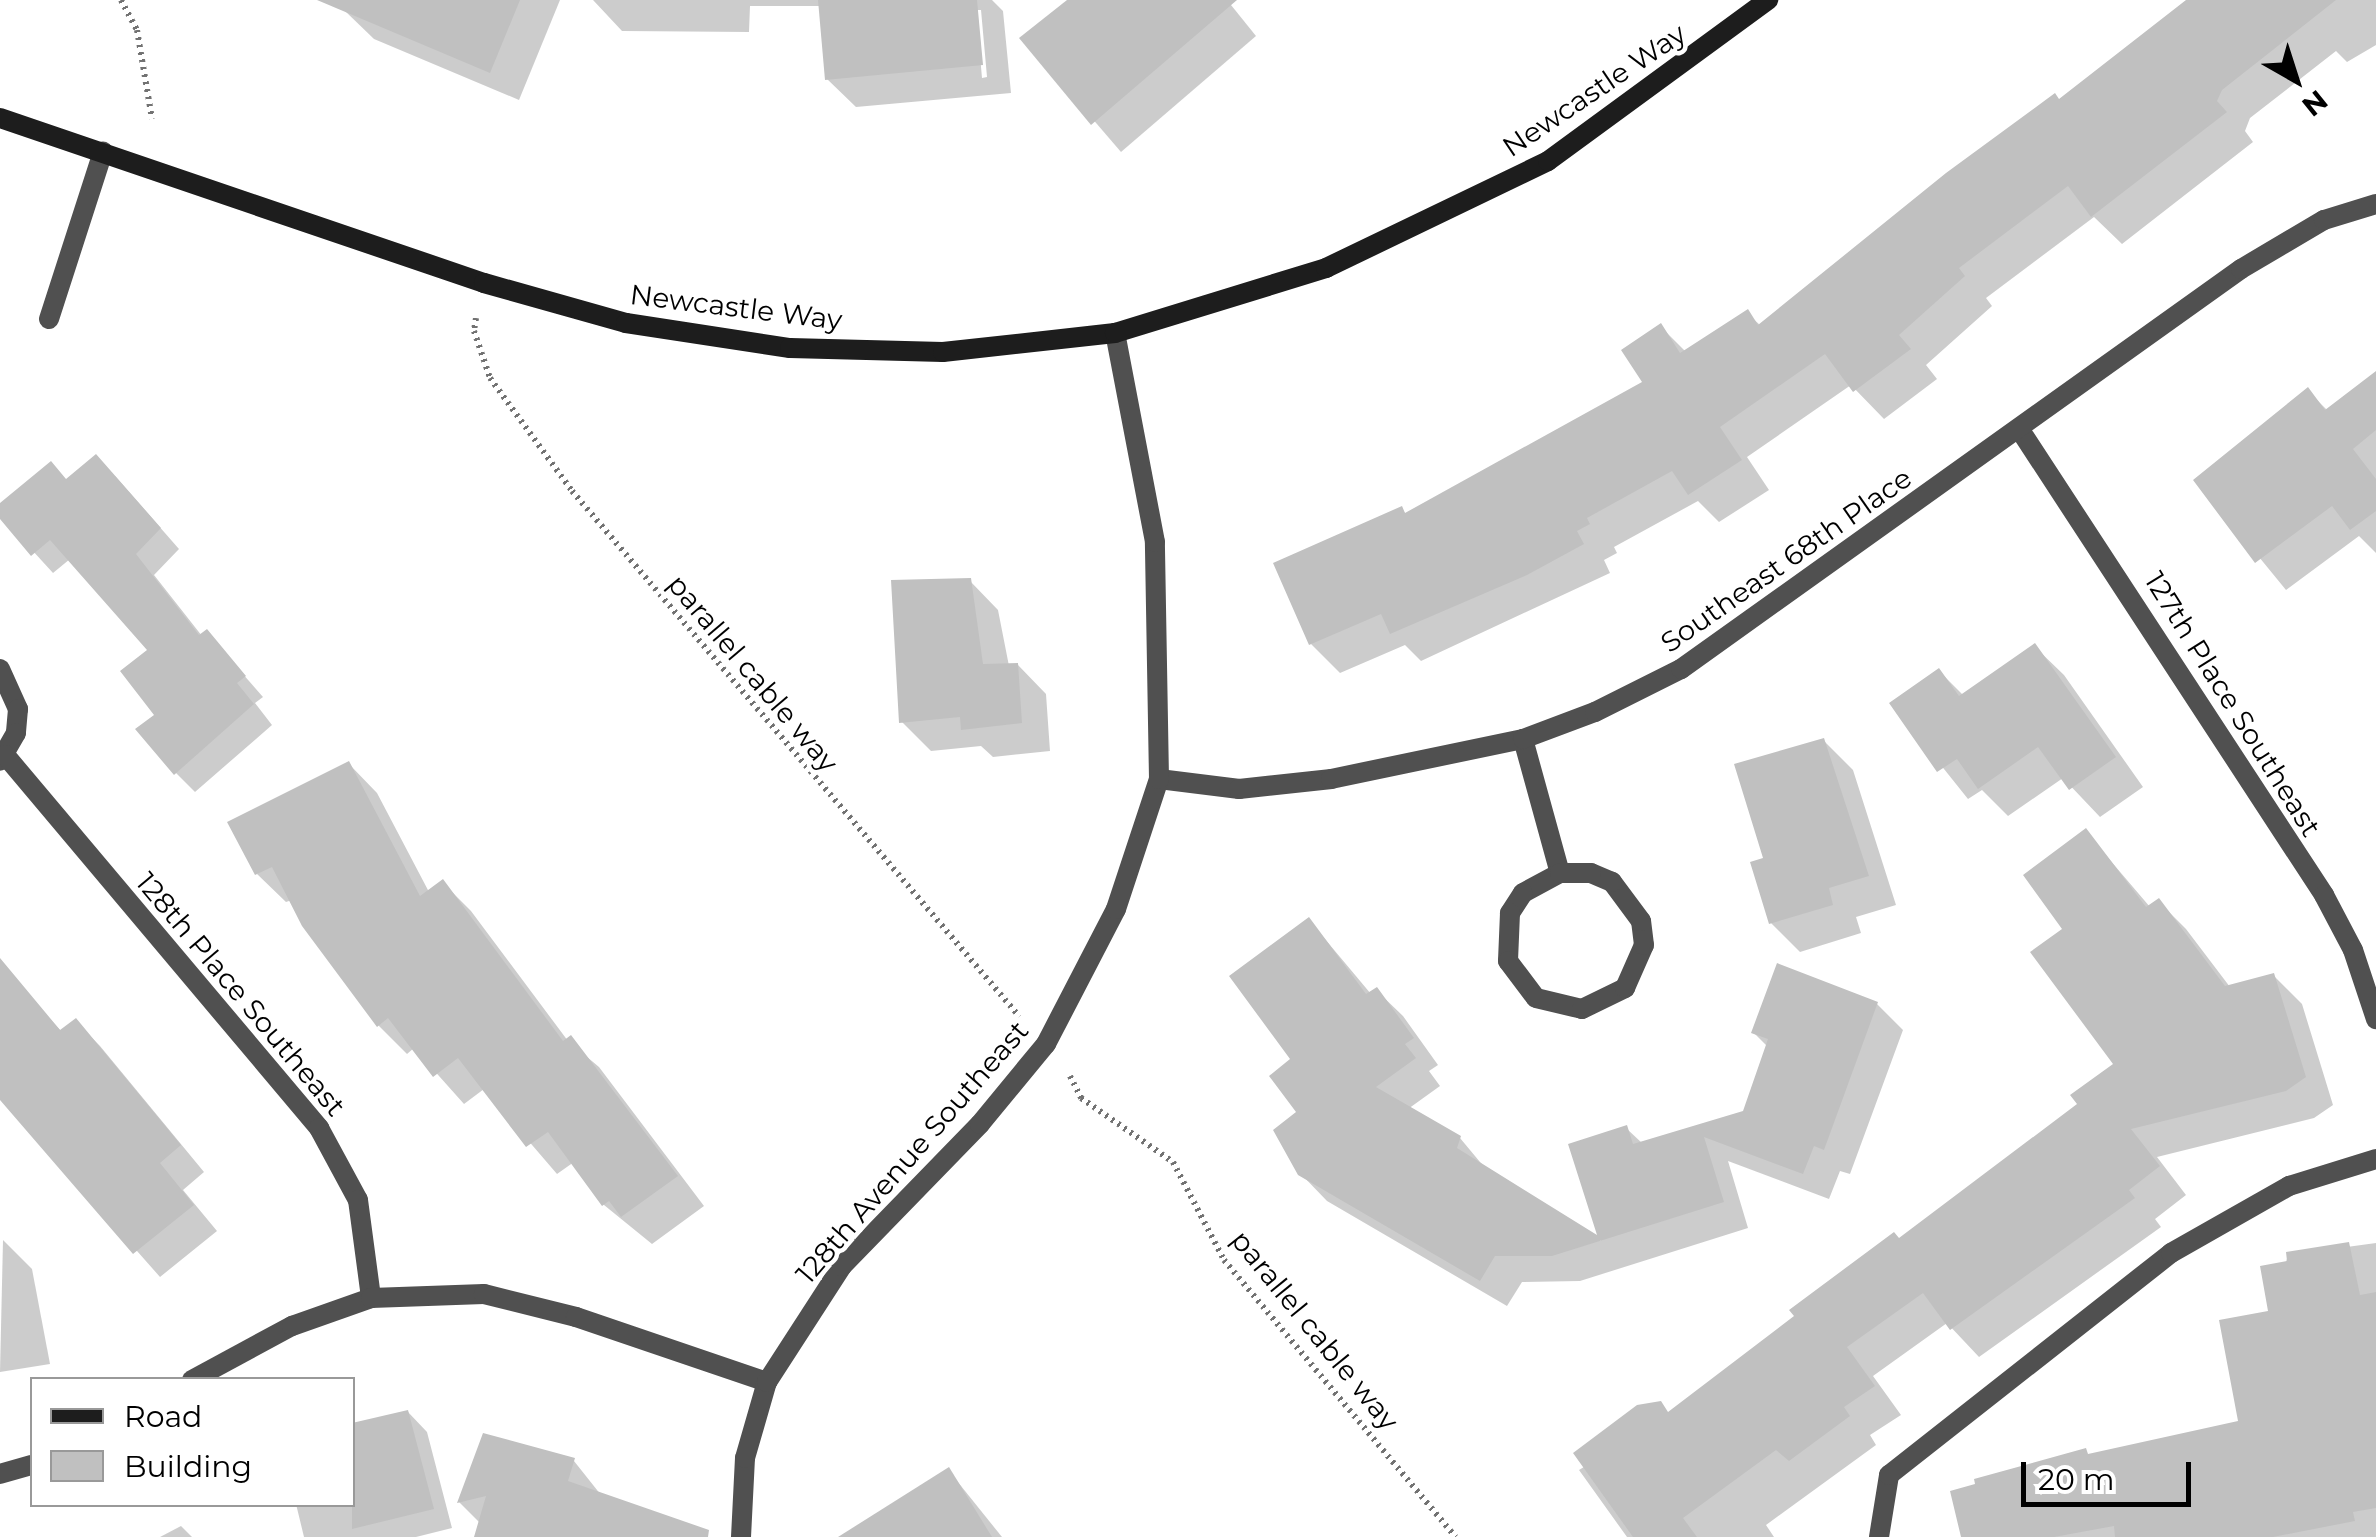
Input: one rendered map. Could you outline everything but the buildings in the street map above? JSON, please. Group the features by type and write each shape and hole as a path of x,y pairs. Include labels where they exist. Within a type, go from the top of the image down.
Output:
{"main road":[{"name":"Newcastle Way","path":"0,118 484,283 626,323 790,348 943,352 1114,334 1326,268 1444,215 1548,161 1768,0"}],"street":[{"path":"49,319 103,152"},
{"name":"Southeast 68th Place","path":"1159,779 1239,789 1332,779 1523,739 1680,670 2240,269 2324,220 2376,204"},
{"name":"128th Avenue Southeast","path":"742,1537 745,1458 766,1382 842,1266 980,1124 1046,1044 1116,909 1159,779 1155,542 1114,334"},
{"name":"127th Place Southeast","path":"2020,430 2324,895 2353,950 2376,1019"},
{"name":"128th Place Southeast","path":"0,669 18,709 3,758 319,1128 358,1200 371,1298"},
{"path":"1523,739 1560,874"},
{"path":"1591,873 1612,882 1641,920 1644,945 1625,988 1582,1009 1536,998 1508,960 1510,913 1523,892 1560,874 1591,873"},
{"path":"1879,1537 1889,1475 2171,1253 2289,1186 2376,1159"},
{"path":"198,1377 292,1326 371,1298 484,1294 576,1317 766,1382"},
{"path":"0,1474 30,1466"}],"path":[{"path":"121,0 137,30 152,119"},
{"name":"parallel cable way","path":"474,332 490,378 572,491 994,994 1027,1023"},
{"name":"parallel cable way","path":"1065,1066 1081,1098 1173,1162 1224,1260 1456,1537"}]}
